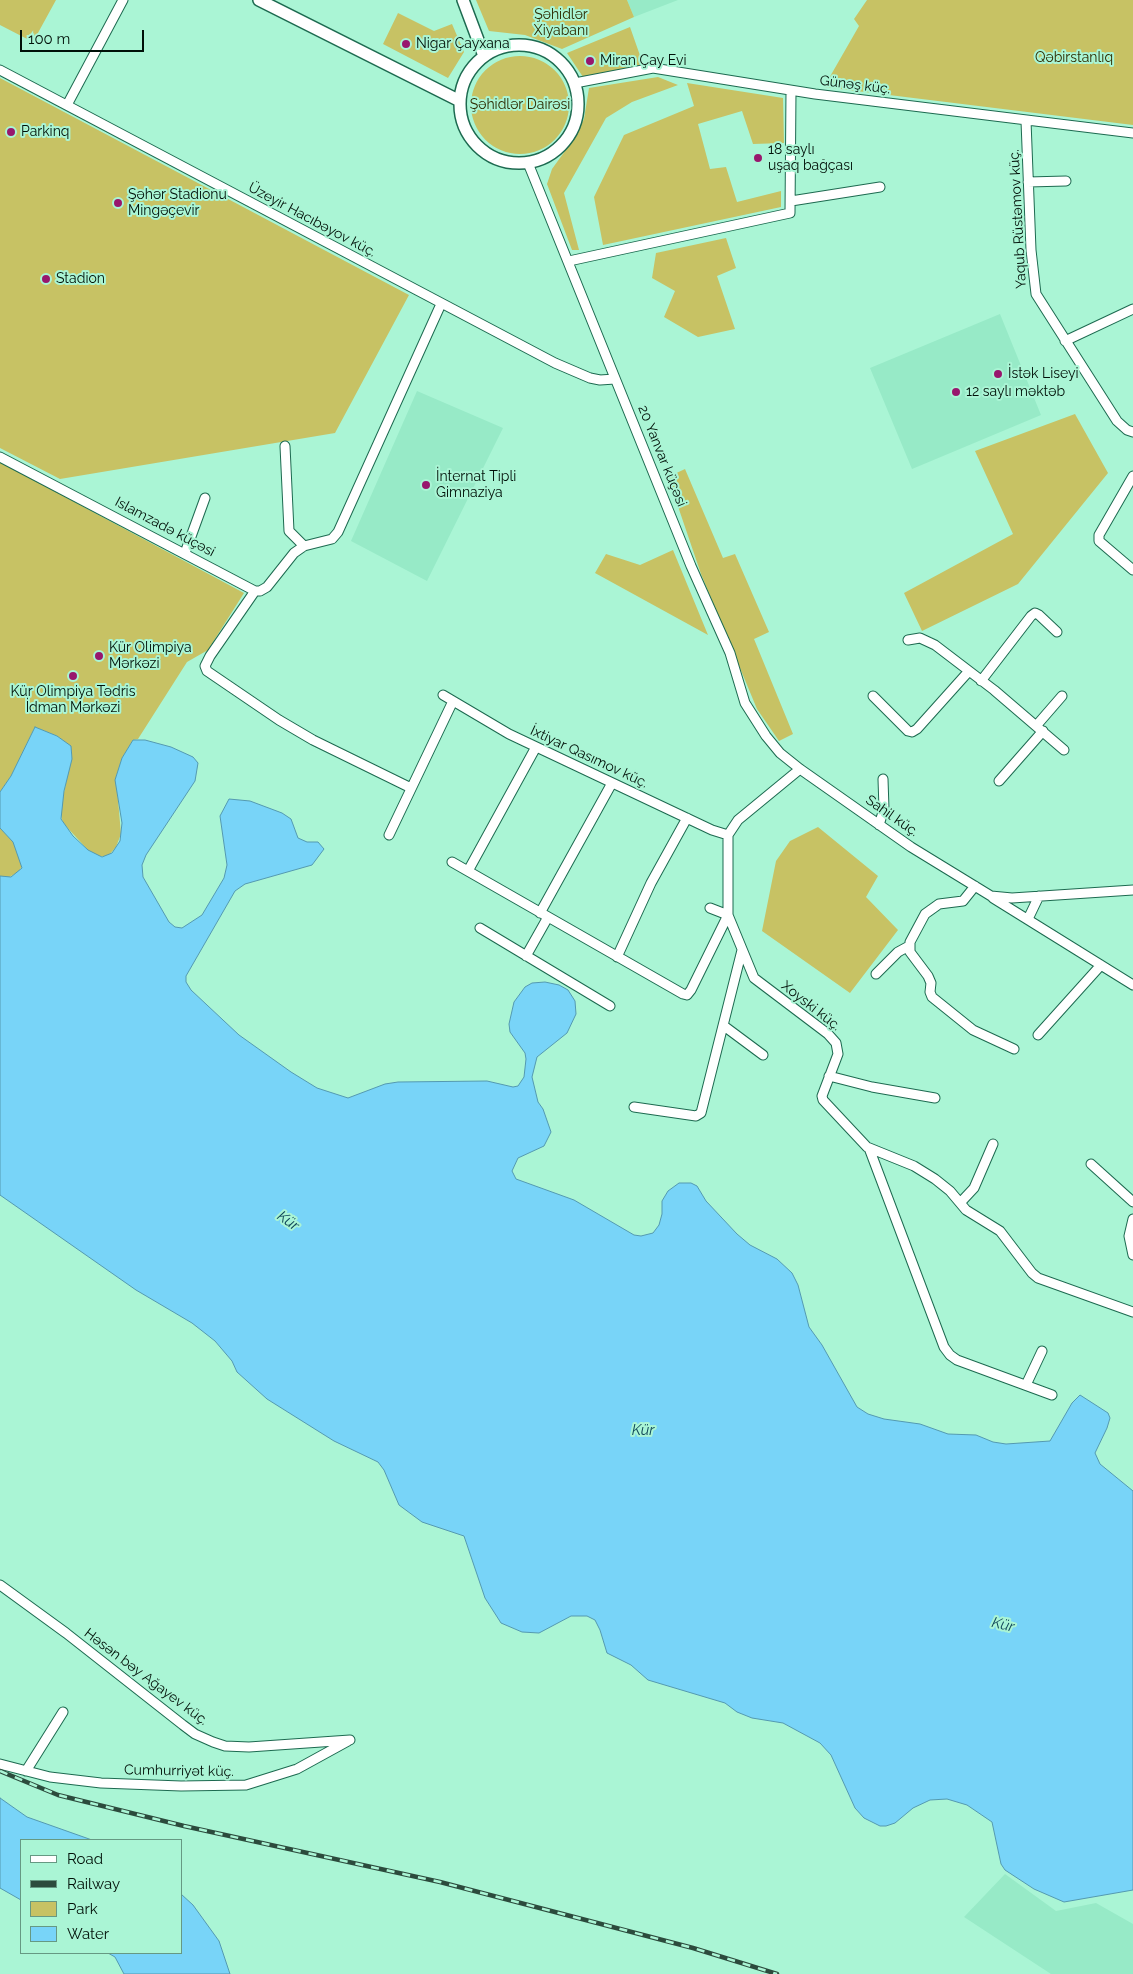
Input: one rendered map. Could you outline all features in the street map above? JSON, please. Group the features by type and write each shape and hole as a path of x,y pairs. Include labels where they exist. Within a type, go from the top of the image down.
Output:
{"main road":[{"path":"259,0 460,102"},
{"path":"463,0 484,56"},
{"path":"512,45 532,46 550,53 565,66 575,83 578,103 576,118 570,134 559,148 550,154 528,162 505,162 494,158 480,148 463,124 460,102 464,81 470,71 484,56 494,50 512,45"}],"street":[{"path":"67,105 123,0"},
{"name":"Günəş küç.","path":"575,83 652,68 791,91 1133,133"},
{"name":"Üzeyir Hacıbəyov küç.","path":"0,70 441,304 582,376 600,380 615,379"},
{"path":"569,261 790,213 791,91"},
{"name":"Yaqub Rüstəmov küç.","path":"1026,121 1031,250 1035,289 1042,306 1117,421 1132,433"},
{"name":"20 Yanvar küçəsi","path":"528,162 691,566 730,653 745,703 761,729 780,753"},
{"path":"1028,182 1066,181"},
{"path":"790,201 880,187"},
{"path":"412,788 313,740 279,720 207,671 205,666 255,591 260,591 267,587 294,553 304,546 332,539 338,532 441,304"},
{"path":"1064,340 1133,309"},
{"path":"285,446 289,531 304,546"},
{"name":"Islamzadə küçəsi","path":"0,457 255,591"},
{"path":"1133,476 1099,536 1099,541 1133,570"},
{"path":"185,553 205,498"},
{"path":"981,681 1035,613 1057,632"},
{"path":"908,640 925,639 969,671 1064,750"},
{"path":"873,696 908,732 912,732 917,729 969,671"},
{"name":"İxtiyar Qasımov küç.","path":"443,695 494,726 536,747 687,818 728,835"},
{"path":"999,781 1040,729 1062,696"},
{"path":"389,835 453,701"},
{"path":"468,871 536,747"},
{"name":"Sahil küç.","path":"780,753 879,825 1133,985"},
{"path":"728,835 738,820 800,769"},
{"path":"879,825 884,809 883,779"},
{"path":"526,956 544,915 612,783"},
{"path":"618,957 651,882 687,818"},
{"name":"Xoyski küç.","path":"728,835 728,915 754,978 836,1042 838,1054 822,1096 823,1100 851,1132 869,1148 914,1166 935,1179 960,1203 1005,1235 1032,1273 1038,1278 1133,1312"},
{"path":"452,862 687,995 728,915 710,908"},
{"path":"876,974 898,952 909,946 925,914 939,904 963,901 975,886"},
{"path":"991,896 1038,896 1132,888"},
{"path":"1028,920 1038,896"},
{"path":"480,928 610,1006"},
{"path":"909,946 910,952 932,983 932,997 973,1030 1014,1049"},
{"path":"634,1107 696,1116 701,1113 742,950"},
{"path":"1038,1035 1101,965"},
{"path":"724,1026 763,1055"},
{"path":"830,1076 872,1087 934,1098"},
{"path":"960,1203 974,1188 992,1144"},
{"path":"869,1148 944,1347 957,1360 1052,1395"},
{"path":"1091,1164 1133,1202"},
{"path":"1133,1219 1129,1236 1133,1255"},
{"path":"1026,1385 1042,1351"},
{"name":"Həsən bəy Ağayev küç.","path":"0,1585 66,1633 182,1725 195,1734 213,1742 225,1746 250,1748 350,1740"},
{"path":"26,1771 63,1712"},
{"name":"Cumhurriyət küç.","path":"0,1764 50,1777 101,1783 182,1786 246,1785 297,1769 350,1740"}],"shaded area":[{"path":"627,0 678,0 634,17"},
{"name":"12 saylı məktəb","path":"1000,314 1041,415 912,469 870,368"},
{"name":"İnternat Tipli Gimnaziya","path":"417,391 503,428 427,581 351,541"},
{"path":"1005,1874 1056,1911 1096,1903 1133,1924 1133,1974 1051,1974 964,1917"}],"green space":[{"path":"0,0 56,0 33,42 0,25"},
{"name":"Şəhidlər Xiyabanı","path":"476,0 627,0 634,17 562,49 525,35 489,31"},
{"name":"Qəbirstanlıq","path":"867,0 1133,0 1133,125 824,87 859,26 854,19"},
{"path":"398,13 434,31 452,24 464,52 448,78 383,44"},
{"path":"630,27 643,64 583,77 567,53"},
{"name":"Şəhidlər Dairəsi","path":"520,56 539,60 555,70 565,86 569,105 565,124 555,140 539,150 520,154 501,150 485,140 475,124 471,105 475,86 485,70 501,60"},
{"path":"658,77 678,85 632,102 606,118 564,193 579,250 572,250 547,184 552,169 573,140 584,119 589,88"},
{"name":"Şəhər Stadionu Mingəçevir","path":"0,78 409,295 335,433 60,479 0,448"},
{"path":"687,83 783,98 784,143 753,144 742,111 698,124 710,169 726,167 737,202 781,191 781,207 603,245 594,197 624,135 694,106"},
{"path":"726,238 736,268 717,276 735,329 698,337 664,317 675,291 652,278 656,253"},
{"path":"1075,414 1108,473 1018,584 922,631 904,593 1013,534 975,451"},
{"name":"Kür Olimpiya Mərkəzi","path":"0,462 244,593 208,650 187,662 138,739 133,740 122,758 116,777 121,834 116,847 108,856 98,856 88,850 63,823 60,811 72,755 70,746 57,736 35,727 11,776 0,792"},
{"path":"685,469 723,558 735,554 769,632 754,639 793,734 779,741 757,709 701,574 668,477"},
{"path":"673,550 708,635 595,573 606,554 640,565"},
{"path":"818,827 878,876 866,897 898,930 850,993 762,931 776,861 790,841"},
{"path":"0,828 13,842 22,865 19,872 7,878 0,876"}],"water":[{"name":"Kür","path":"35,727 57,736 71,746 72,759 64,791 61,819 73,836 88,850 102,857 112,853 120,841 122,823 115,780 122,758 133,740 145,740 171,747 193,757 198,763 195,781 146,855 142,865 143,877 169,922 175,927 182,928 202,915 224,878 227,865 220,816 229,799 250,801 282,813 291,819 298,838 307,842 318,842 324,849 312,865 245,884 235,891 186,976 186,982 191,990 239,1035 291,1072 317,1088 348,1098 385,1084 398,1082 487,1081 513,1087 518,1086 524,1077 526,1059 525,1053 510,1032 509,1024 514,1002 525,987 532,983 545,982 559,985 568,990 575,1001 576,1014 567,1033 537,1057 532,1077 538,1102 543,1109 551,1132 544,1146 518,1158 512,1171 516,1179 574,1200 634,1235 641,1236 653,1233 659,1225 662,1214 662,1201 668,1191 679,1183 691,1183 697,1186 706,1201 737,1234 750,1245 777,1259 792,1273 798,1285 809,1327 822,1345 857,1407 868,1414 884,1419 920,1424 948,1434 976,1435 993,1442 1006,1444 1050,1441 1072,1403 1080,1395 1108,1413 1110,1418 1107,1428 1095,1453 1100,1464 1133,1491 1133,1890 1064,1902 1034,1889 1005,1870 1001,1864 992,1822 967,1805 947,1799 930,1800 913,1808 895,1823 886,1826 880,1826 864,1818 855,1808 831,1755 820,1743 783,1723 752,1718 737,1712 725,1703 648,1680 631,1665 607,1653 595,1620 587,1616 571,1616 539,1633 522,1632 501,1623 485,1598 464,1536 422,1522 399,1505 384,1470 378,1462 334,1441 267,1399 237,1372 232,1361 215,1341 192,1323 136,1290 0,1195 0,876 11,877 22,868 13,842 0,828 0,792 11,776"},
{"path":"0,1798 27,1817 89,1839 20,1839 20,1899 0,1888"},
{"path":"182,1895 193,1905 219,1941 230,1974 124,1974 115,1957 110,1954 182,1954"}],"railway":[{"path":"0,1771 58,1795 184,1826 440,1882 693,1948 777,1974"}],"place":[{"name":"Nigar Çayxana","path":"406,44"},
{"name":"Miran Çay Evi","path":"590,61"},
{"name":"Parkinq","path":"11,132"},
{"name":"18 saylı uşaq bağçası","path":"758,158"},
{"name":"Şəhər Stadionu Mingəçevir","path":"118,203"},
{"name":"Stadion","path":"46,279"},
{"name":"İstək Liseyi","path":"998,374"},
{"name":"12 saylı məktəb","path":"956,392"},
{"name":"İnternat Tipli Gimnaziya","path":"426,485"},
{"name":"Kür Olimpiya Mərkəzi","path":"99,656"},
{"name":"Kür Olimpiya Tədris İdman Mərkəzi","path":"73,676"}]}
